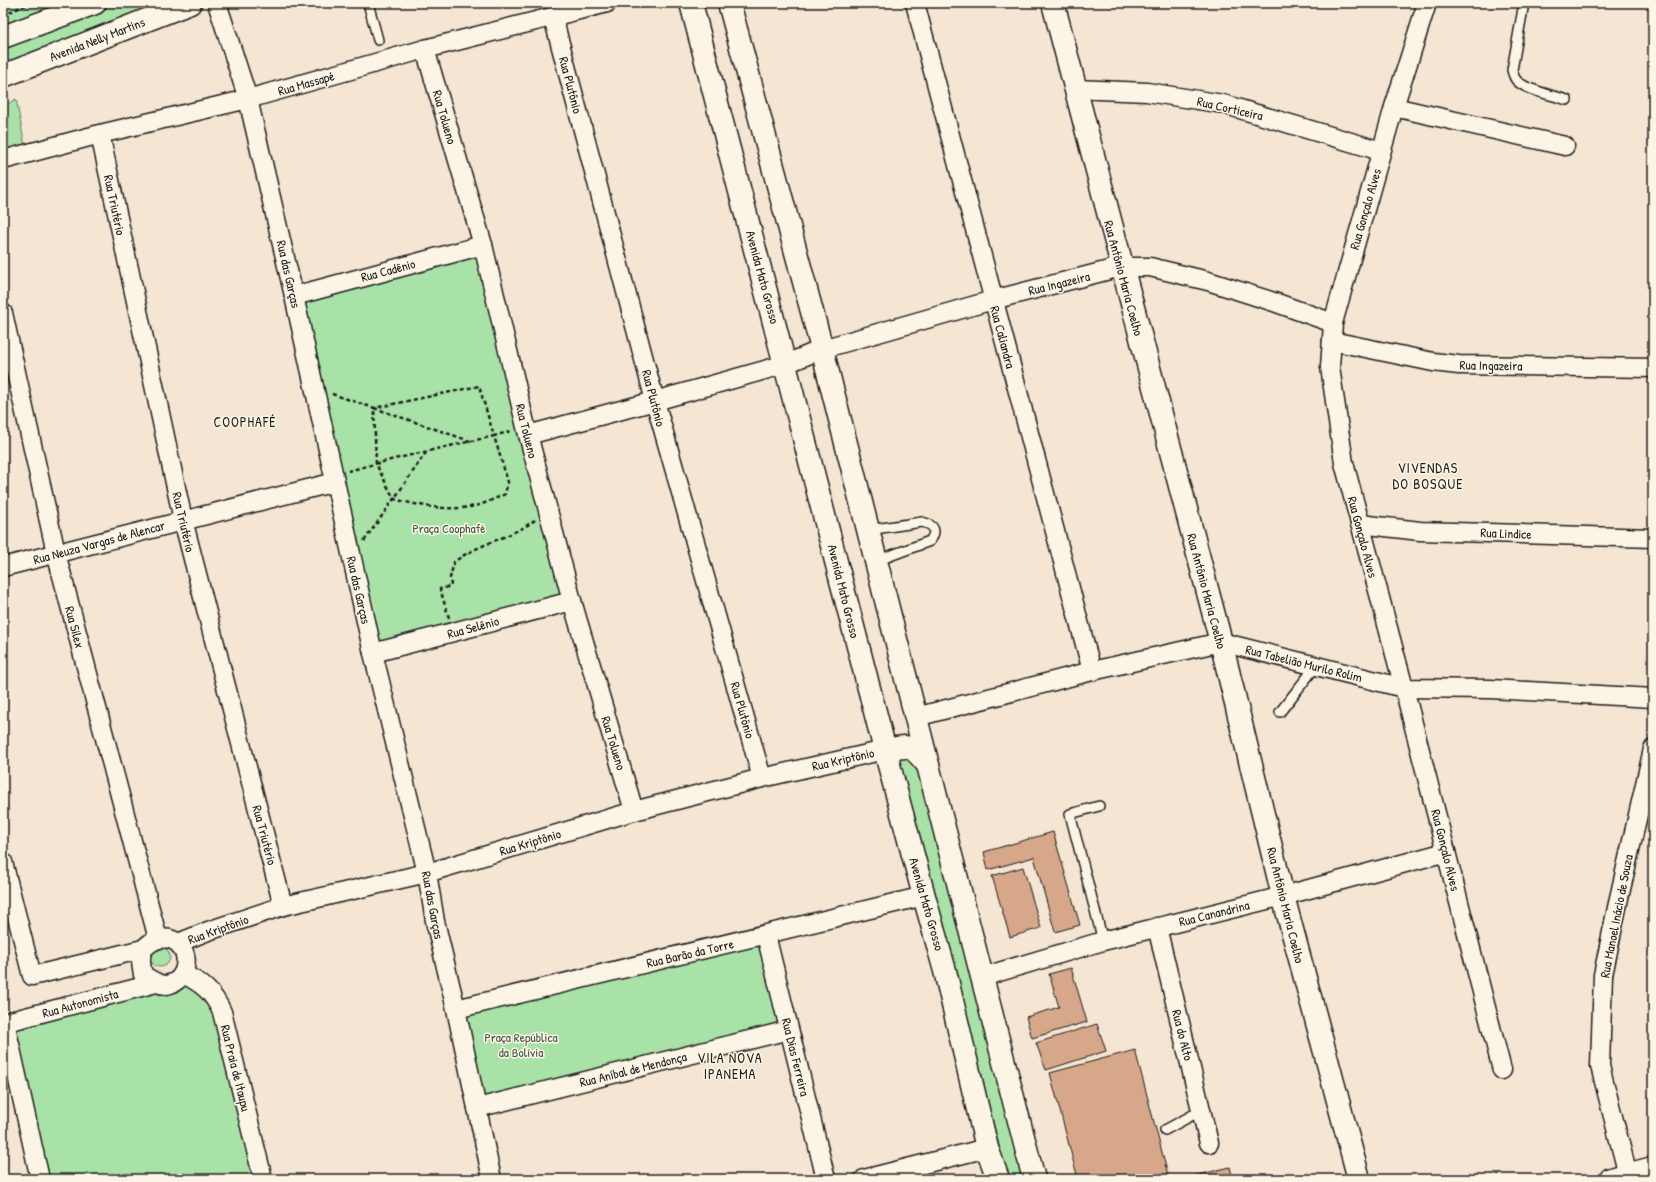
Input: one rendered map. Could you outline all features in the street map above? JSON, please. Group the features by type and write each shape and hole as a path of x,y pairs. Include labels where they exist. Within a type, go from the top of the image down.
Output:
{"main road":[{"path":"3,37 94,3"},
{"name":"Avenida Nelly Martins","path":"3,76 190,3"},
{"name":"Avenida Mato Grosso","path":"691,3 786,364 885,750 924,896 946,971 987,1148 998,1179"},
{"path":"729,3 822,350 1034,1179"},
{"name":"Rua Antônio Maria Coelho","path":"1053,3 1121,267 1221,642 1284,896 1359,1179"},
{"path":"885,750 907,746 912,747 928,765"},
{"path":"946,971 959,980 966,981 982,978"},
{"path":"1622,1178 1653,1168"}],"street":[{"name":"Rua das Garças","path":"218,3 248,99 294,296 373,653 427,873 435,921 456,1009 492,1179"},
{"name":"Rua Massapé","path":"3,160 100,134 248,99 425,49 608,3"},
{"name":"Rua Caliandra","path":"914,3 1092,671"},
{"name":"Rua Gonçalo Alves","path":"1427,3 1381,151 1333,323 1330,367 1343,455 1502,1070"},
{"name":"Rua Plutônio","path":"553,17 655,401 762,778"},
{"name":"Rua Tolueno","path":"425,49 482,245 527,431 572,601 634,811"},
{"name":"Rua Corticeira","path":"1075,89 1147,92 1224,104 1381,151"},
{"path":"1394,107 1565,146"},
{"name":"Rua Triutério","path":"100,134 183,520 283,906"},
{"name":"Rua Cadênio","path":"294,296 482,245"},
{"name":"Rua Ingazeira","path":"786,364 822,350 993,300 1121,267 1150,267 1208,281 1333,323"},
{"name":"Rua Silex","path":"3,313 56,553 158,939"},
{"name":"Rua Ingazeira","path":"1332,341 1433,362 1459,365 1653,368"},
{"path":"527,431 655,401 786,364"},
{"name":"Rua Neuza Vargas de Alencar","path":"3,567 334,479"},
{"name":"Rua Lindice","path":"1360,524 1420,531 1653,538"},
{"name":"Rua Selênio","path":"373,653 572,601"},
{"name":"Rua Tabelião Murilo Rolim","path":"916,717 1092,671 1221,642 1404,688 1490,689 1653,698"},
{"name":"Rua Manoel Inácio de Souza","path":"1622,1178 1600,1066 1603,976 1653,749"},
{"name":"Rua Kriptônio","path":"178,944 208,931 283,906 427,873 634,811 762,778 885,750"},
{"name":"Rua Canandrina","path":"982,978 1104,941 1284,896 1446,852"},
{"path":"3,862 32,976 143,949"},
{"name":"Rua Barão da Torre","path":"456,1009 924,896"},
{"name":"Rua do Alto","path":"1157,927 1209,1143"},
{"name":"Rua Dias Ferreira","path":"766,935 826,1179"},
{"path":"158,939 171,939 178,944 186,956 186,965 180,978 166,985 156,983 144,975 140,959 143,949 150,942 158,939"},
{"name":"Rua Praia de Itaupu","path":"183,974 198,981 215,998 222,1012 263,1179"},
{"name":"Rua Autonomista","path":"4,1022 156,983"},
{"path":"4,1022 40,1179"},
{"name":"Rua Aníbal de Mendonça","path":"477,1108 789,1030"},
{"path":"864,1179 987,1148"}],"lane":[{"path":"368,3 378,40"},
{"path":"1524,3 1512,70 1515,78 1518,82 1528,87 1567,100"},
{"path":"868,530 922,522 930,524 934,529 934,535 930,541 876,561"},
{"path":"1280,712 1316,666"},
{"path":"1099,806 1070,814 1104,941"},
{"path":"1165,1130 1202,1110"}],"path":[{"path":"3,15 30,3"},
{"path":"479,386 508,482 505,494 480,505 449,508 415,505 394,499 376,464 374,408 479,386"},
{"path":"315,388 470,441"},
{"path":"334,479 376,464 470,441 527,431"},
{"path":"352,558 427,452"},
{"path":"453,632 440,589 452,586 450,578 454,562 465,554 525,527 548,510"}],"green space":[{"path":"3,3 182,3 3,71"},
{"path":"16,99 28,161 9,166 4,184 3,107"},
{"name":"Praça Coophafé","path":"483,245 572,601 373,653 294,296"},
{"path":"916,739 1030,1179 1008,1179 894,744"},
{"name":"Praça República da Bolívia","path":"766,935 789,1030 477,1108 456,1009"},
{"path":"156,947 164,947 170,953 170,961 164,967 156,967 150,961 150,953"},
{"path":"180,978 215,998 263,1179 40,1179 5,1022"}],"building":[{"path":"1053,832 1080,925 1055,932 1034,857 988,870 984,852"},
{"path":"1023,867 1041,928 1010,937 992,876"},
{"path":"1071,968 1087,1022 1032,1038 1026,1017 1059,1007 1049,974"},
{"path":"1097,1024 1106,1051 1046,1070 1036,1043"},
{"path":"1135,1050 1169,1179 1078,1179 1050,1073"},
{"path":"1230,1167 1233,1179 1182,1179"}],"district":[{"name":"COOPHAFÉ","path":"245,422"},
{"name":"VIVENDAS DO BOSQUE","path":"1428,476"},
{"name":"VILA NOVA IPANEMA","path":"730,1066"}]}
